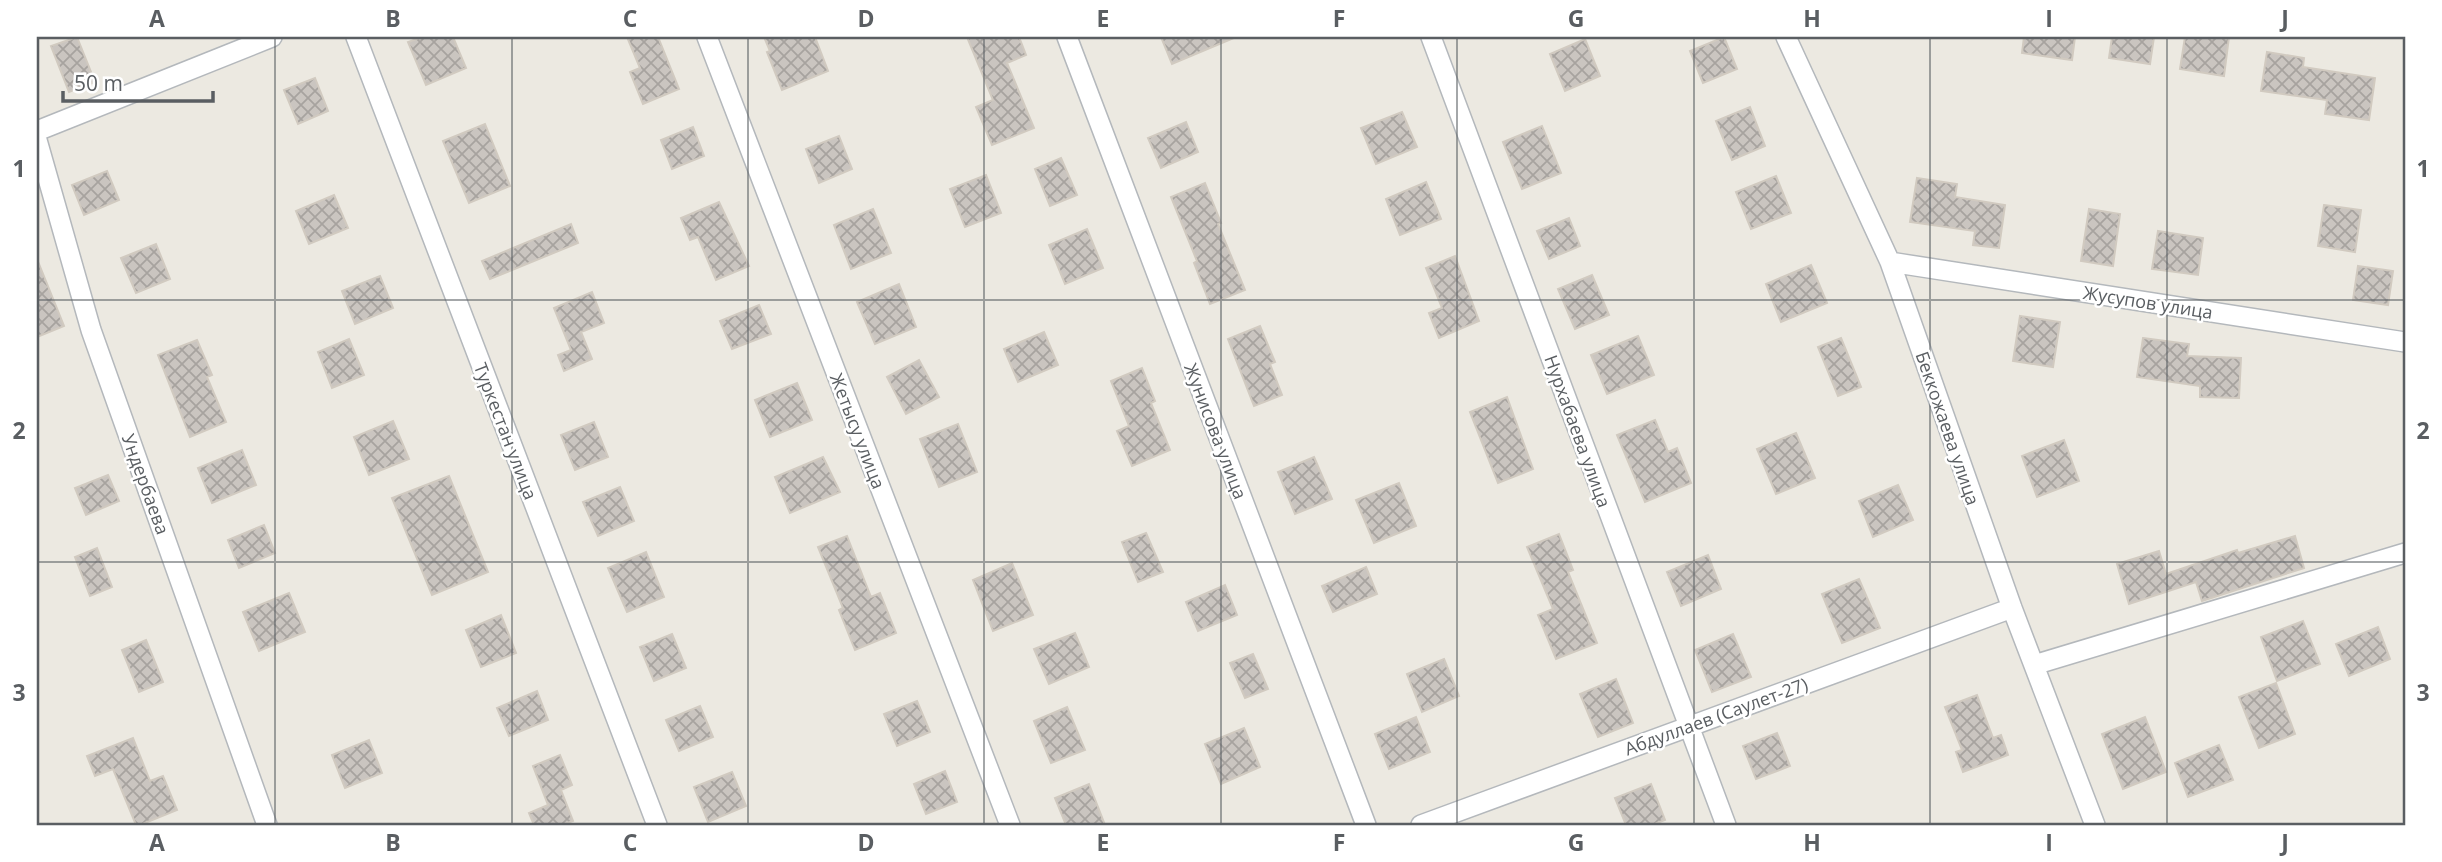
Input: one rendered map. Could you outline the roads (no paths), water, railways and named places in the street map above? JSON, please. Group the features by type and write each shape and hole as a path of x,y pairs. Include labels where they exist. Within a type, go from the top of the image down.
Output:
{"street":[{"path":"37,131 272,37"},
{"name":"Туркестан улица","path":"356,37 657,825"},
{"name":"Жетысу улица","path":"707,37 1010,825"},
{"name":"Жунисова улица","path":"1067,37 1366,825"},
{"name":"Нурхабаева улица","path":"1431,37 1726,825"},
{"name":"Беккожаева улица","path":"1786,37 1890,262 2012,608 2095,825"},
{"name":"Ундербаева","path":"37,140 91,330 267,825"},
{"name":"Жусупов улица","path":"1890,262 2405,342"},
{"path":"2034,665 2405,553"},
{"name":"Абдуллаев (Саулет-27)","path":"1420,825 2012,608"}]}
